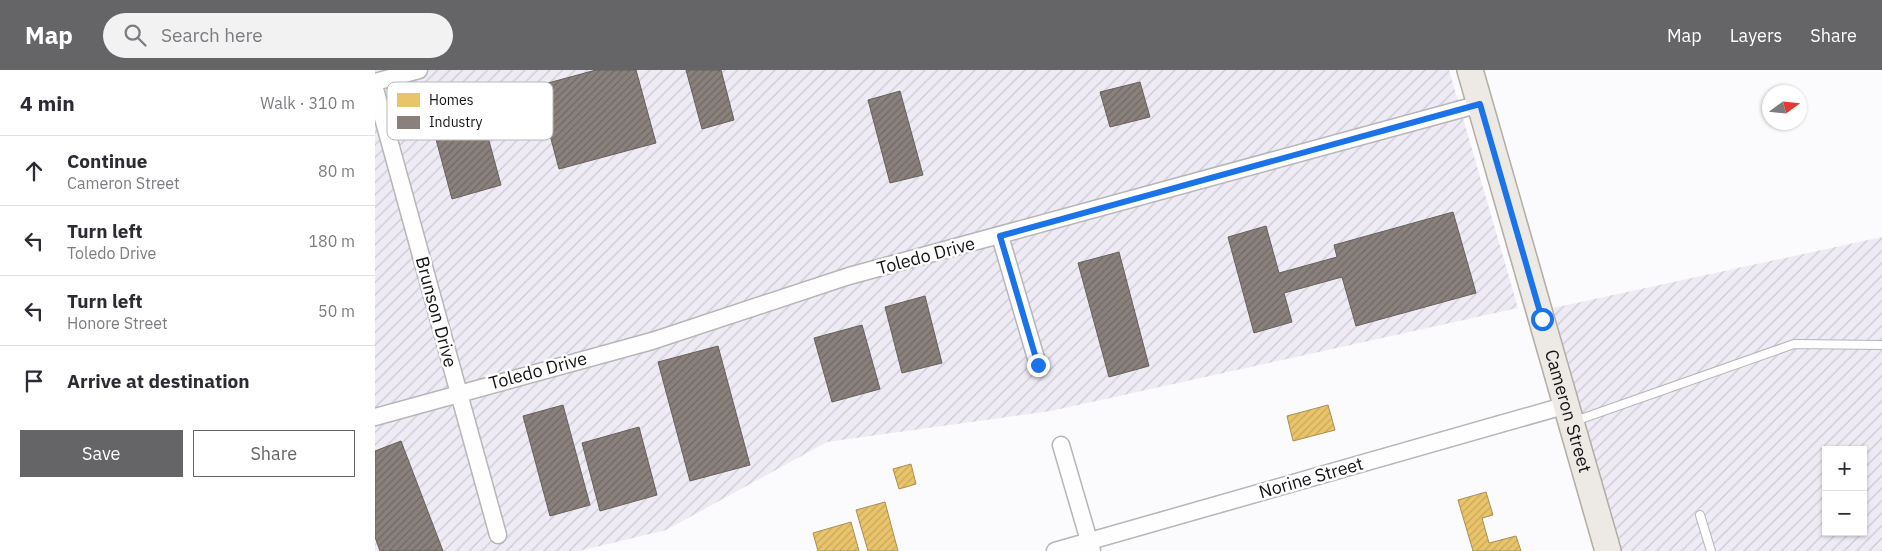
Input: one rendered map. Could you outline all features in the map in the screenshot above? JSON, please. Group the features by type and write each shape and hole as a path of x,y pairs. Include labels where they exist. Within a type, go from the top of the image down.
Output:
{"main road":[{"name":"Cameron Street","path":"1470,70 1570,413 1608,551"}],"street":[{"path":"375,82 419,70"},
{"name":"Brunson Drive","path":"375,89 387,133"},
{"name":"Toledo Drive","path":"375,416 652,341 849,276 1480,104"},
{"name":"Brunson Drive","path":"389,140 498,535"},
{"path":"1000,236 1038,365"},
{"name":"Norine Street","path":"1055,551 1090,546 1570,413"},
{"path":"1061,445 1090,546"}],"lane":[{"path":"1570,413 1794,344 1882,345"},
{"path":"1700,515 1711,551"}],"shaded area":[{"path":"375,70 1449,70 1518,308 1051,411 827,442 666,530 579,551 375,551"},
{"path":"1882,237 1882,551 1621,551 1553,308"}],"building: Homes":[{"path":"1328,405 1335,430 1293,441 1287,416"},
{"path":"911,464 916,484 899,489 893,469"},
{"path":"1486,492 1493,515 1482,518 1489,543 1516,536 1521,551 1473,551 1458,500"},
{"path":"885,502 898,551 868,551 856,510"},
{"path":"851,522 859,551 818,551 813,533"}],"building: Industry":[{"path":"596,70 636,70 656,143 559,169 551,140 553,140 552,82"},
{"path":"686,70 721,70 734,120 702,129"},
{"path":"1140,82 1150,117 1110,127 1100,92"},
{"path":"900,91 923,175 890,183 868,100"},
{"path":"436,140 489,140 501,185 452,199"},
{"path":"1453,212 1476,293 1356,326 1342,277 1284,293 1292,322 1254,333 1228,237 1266,226 1279,273 1337,257 1334,245"},
{"path":"1119,252 1149,366 1109,377 1078,263"},
{"path":"925,296 942,363 902,373 885,307"},
{"path":"862,325 880,389 832,402 814,338"},
{"path":"718,346 750,465 690,481 658,362"},
{"path":"563,405 590,505 550,516 523,416"},
{"path":"639,427 657,495 600,511 582,443"},
{"path":"401,441 443,551 380,551 375,537 375,451"}],"route":[{"path":"1038,365 1000,236 1480,104 1542,319"}]}
